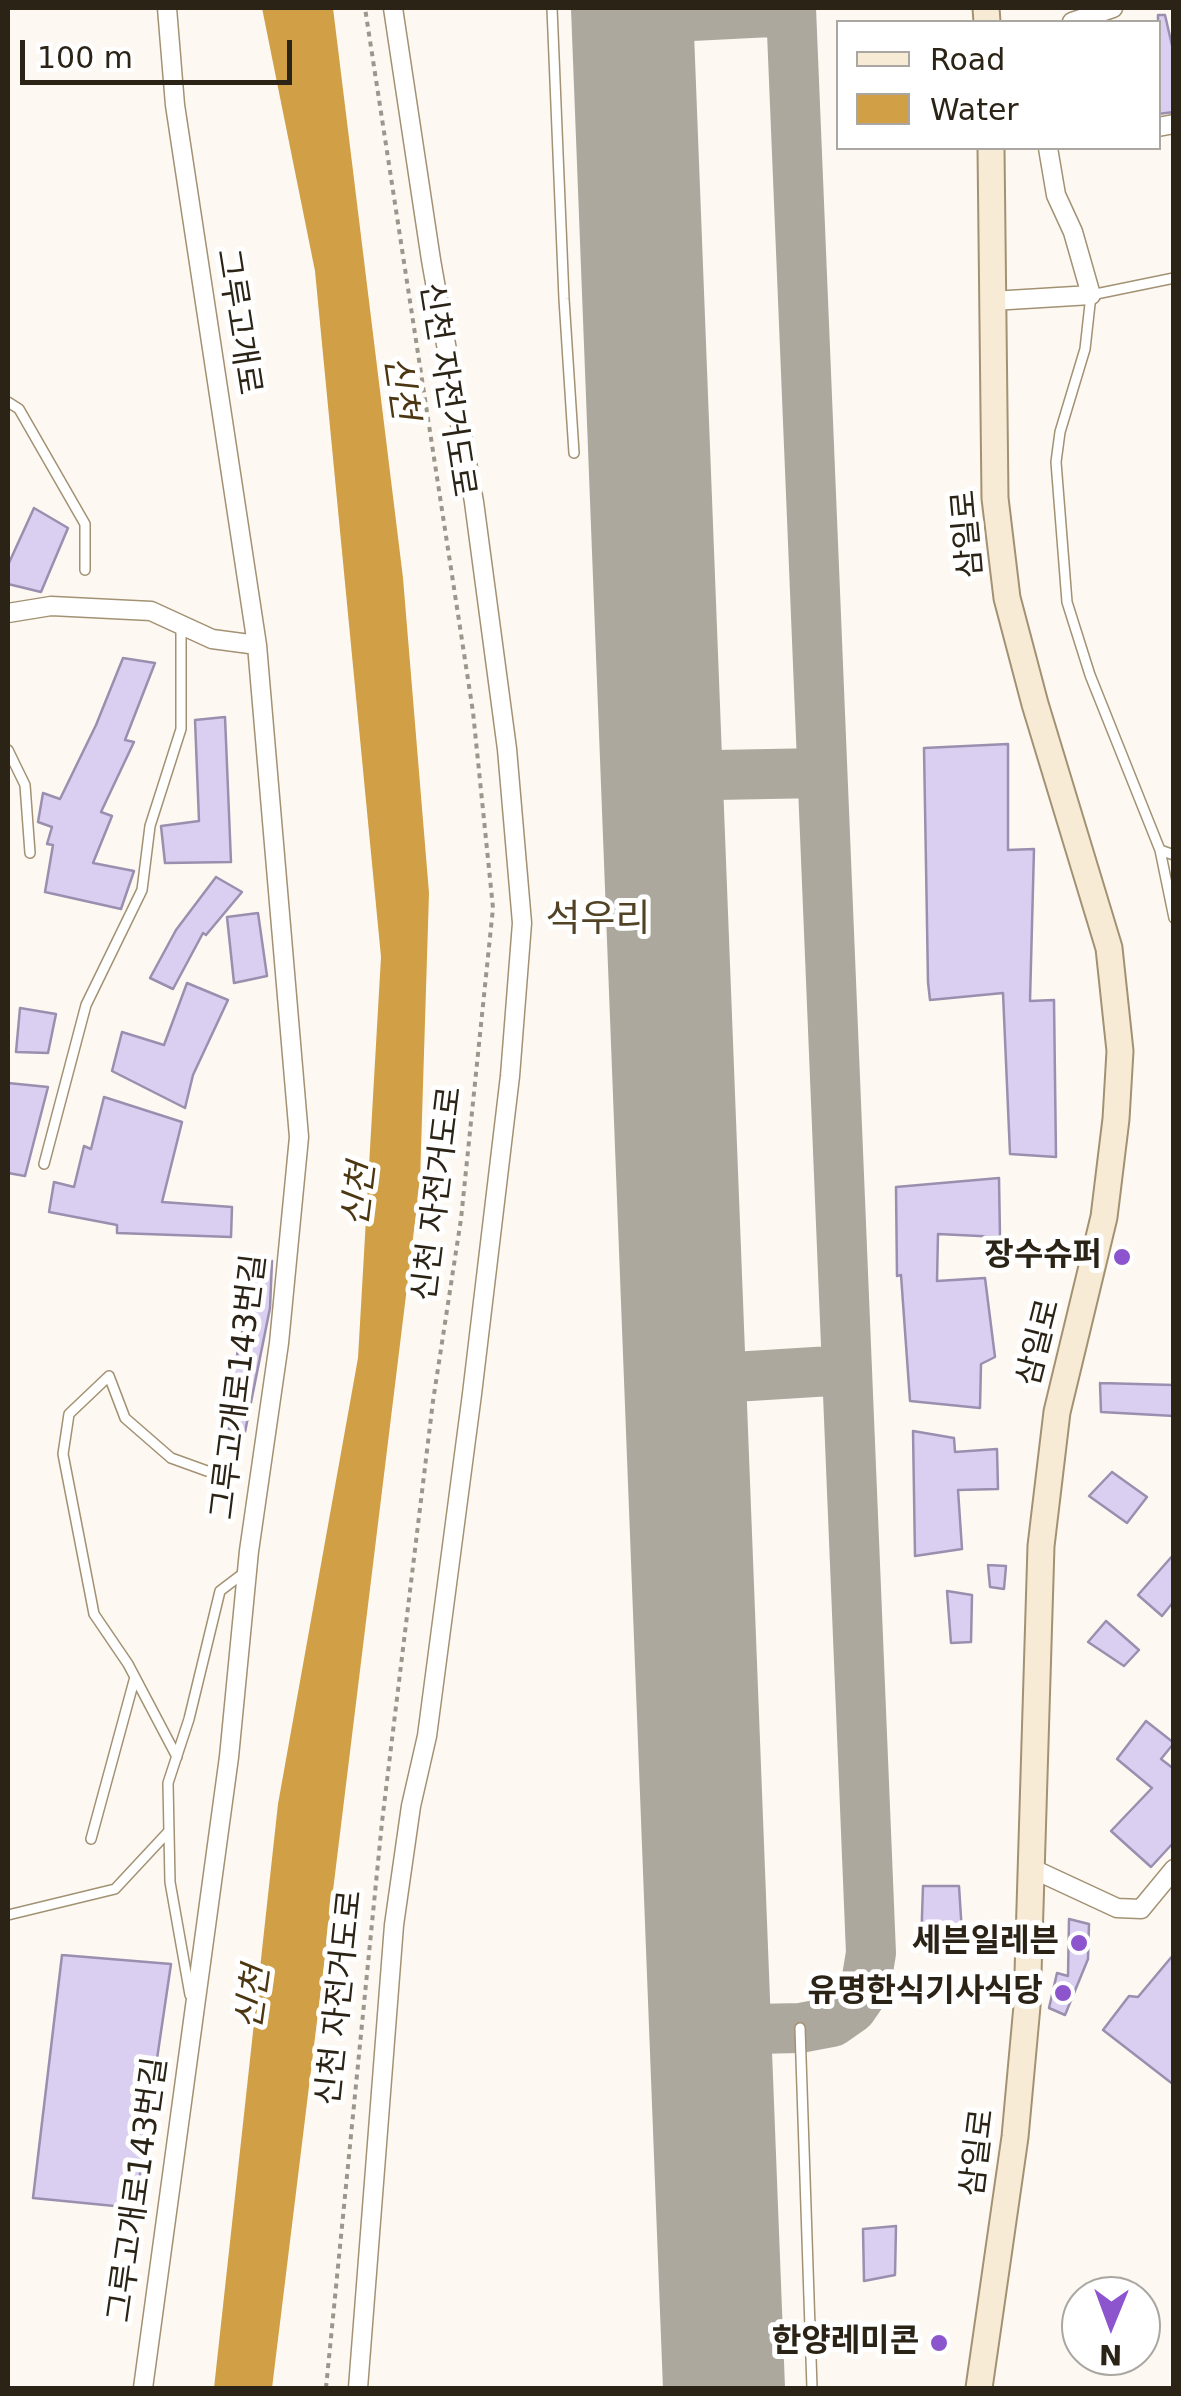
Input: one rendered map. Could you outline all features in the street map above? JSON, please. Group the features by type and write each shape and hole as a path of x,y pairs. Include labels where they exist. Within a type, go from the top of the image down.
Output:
{"main road":[{"name":"삼일로","path":"979,2388 1015,2137 1027,2006 1041,1546 1057,1412 1104,1217 1120,1051 1109,948 1007,598 995,498 991,150"}],"street":[{"name":"그루고개로","path":"167,8 175,105 257,645"},
{"path":"358,2388 394,1925 411,1806 427,1736 472,1394 510,1076 522,922 507,749 474,502 431,260 393,8"},
{"path":"1078,20 1113,8"},
{"path":"992,301 1091,295 1056,194 1048,150"},
{"path":"8,613 51,606 151,611 212,639 257,645"},
{"name":"그루고개로143번길","path":"143,2388 229,1757 299,1136 257,645"},
{"path":"1033,1869 1117,1908 1141,1909 1174,1869"}],"lane":[{"path":"552,8 574,453"},
{"path":"1174,278 1091,295 1085,349 1060,432 1056,462 1067,602 1090,675 1160,850 1174,918"},
{"path":"8,402 19,410 84,524 85,570"},
{"path":"44,1164 86,1004 142,890 150,826 181,729 181,625"},
{"path":"8,750 25,785 30,853"},
{"path":"1160,850 1174,854"},
{"path":"177,1757 135,1677 94,1614 63,1454 69,1414 110,1376 124,1418 171,1458 208,1471"},
{"path":"194,2016 170,1882 168,1783 220,1590 248,1570"},
{"path":"91,1838 135,1677"},
{"path":"8,1915 115,1889 169,1830"},
{"path":"800,2028 812,2388"}],"path":[{"name":"신천 자전거도로","path":"326,2388 382,1822 433,1401 461,1219 492,908 473,712 365,8"}],"water":[{"path":"262,8 333,8 403,578 429,893 420,1181 272,2388 214,2388 278,1804 358,1358 381,957 315,271"}],"building":[{"path":"1158,15 1165,15 1174,54 1174,112 1161,114 1161,20"},
{"path":"34,508 68,528 41,592 8,584 8,565"},
{"path":"123,658 155,663 125,740 134,742 101,812 112,816 93,863 134,871 121,909 45,892 53,845 47,844 52,827 38,822 43,793 60,799"},
{"path":"225,717 231,862 165,863 161,826 199,821 195,720"},
{"path":"1008,744 1008,850 1034,849 1030,1001 1054,1000 1056,1157 1010,1154 1003,993 930,1000 924,748"},
{"path":"216,877 242,892 206,935 203,933 173,989 150,978 176,930"},
{"path":"258,913 267,976 234,983 227,917"},
{"path":"187,983 228,1000 193,1075 185,1108 112,1071 122,1032 164,1045"},
{"path":"20,1008 56,1014 48,1053 16,1052"},
{"path":"8,1083 48,1087 25,1176 8,1173"},
{"path":"104,1097 182,1122 162,1202 232,1207 231,1237 117,1233 117,1225 49,1212 54,1182 74,1187 84,1146 91,1149"},
{"path":"999,1178 1000,1237 938,1234 937,1281 985,1278 995,1357 981,1364 980,1408 910,1401 901,1275 897,1276 896,1187"},
{"path":"272,1261 270,1308 245,1432 221,1427 243,1328 250,1329 249,1276"},
{"path":"1100,1383 1174,1385 1174,1416 1101,1412"},
{"path":"913,1431 954,1438 955,1452 997,1449 998,1489 958,1490 962,1549 915,1556"},
{"path":"1112,1472 1147,1497 1127,1523 1089,1496"},
{"path":"1174,1554 1174,1601 1162,1616 1138,1595"},
{"path":"988,1565 1006,1566 1004,1589 990,1587"},
{"path":"947,1591 972,1595 971,1642 951,1643"},
{"path":"1106,1621 1139,1650 1124,1666 1088,1642"},
{"path":"1146,1721 1174,1743 1161,1759 1174,1769 1174,1842 1151,1867 1111,1831 1152,1788 1117,1759"},
{"path":"923,1886 959,1886 963,1949 921,1947"},
{"path":"1069,1919 1089,1924 1088,1959 1065,2015 1049,2008 1057,1973 1068,1976"},
{"path":"1174,1954 1174,2085 1103,2030 1129,1996 1138,1997"},
{"path":"62,1955 171,1964 135,2208 33,2198"},
{"path":"896,2226 895,2275 864,2281 863,2229"}],"taxiway":[{"path":"710,2030 800,2028 832,2022 852,2008 865,1989 871,1953 791,8"},
{"path":"632,19 791,11"},
{"path":"662,776 822,773"},
{"path":"685,1380 847,1370"}],"runway":[{"path":"632,8 724,2388"}],"place":[{"name":"장수슈퍼","path":"1122,1257"},
{"name":"세븐일레븐","path":"1079,1943"},
{"name":"유명한식기사식당","path":"1063,1993"},
{"name":"한양레미콘","path":"939,2343"}],"district":[{"name":"석우리","path":"598,921"}],"water label":[{"name":"신천","path":"399,388"},
{"name":"신천","path":"361,1195"},
{"name":"신천","path":"255,1998"}]}
